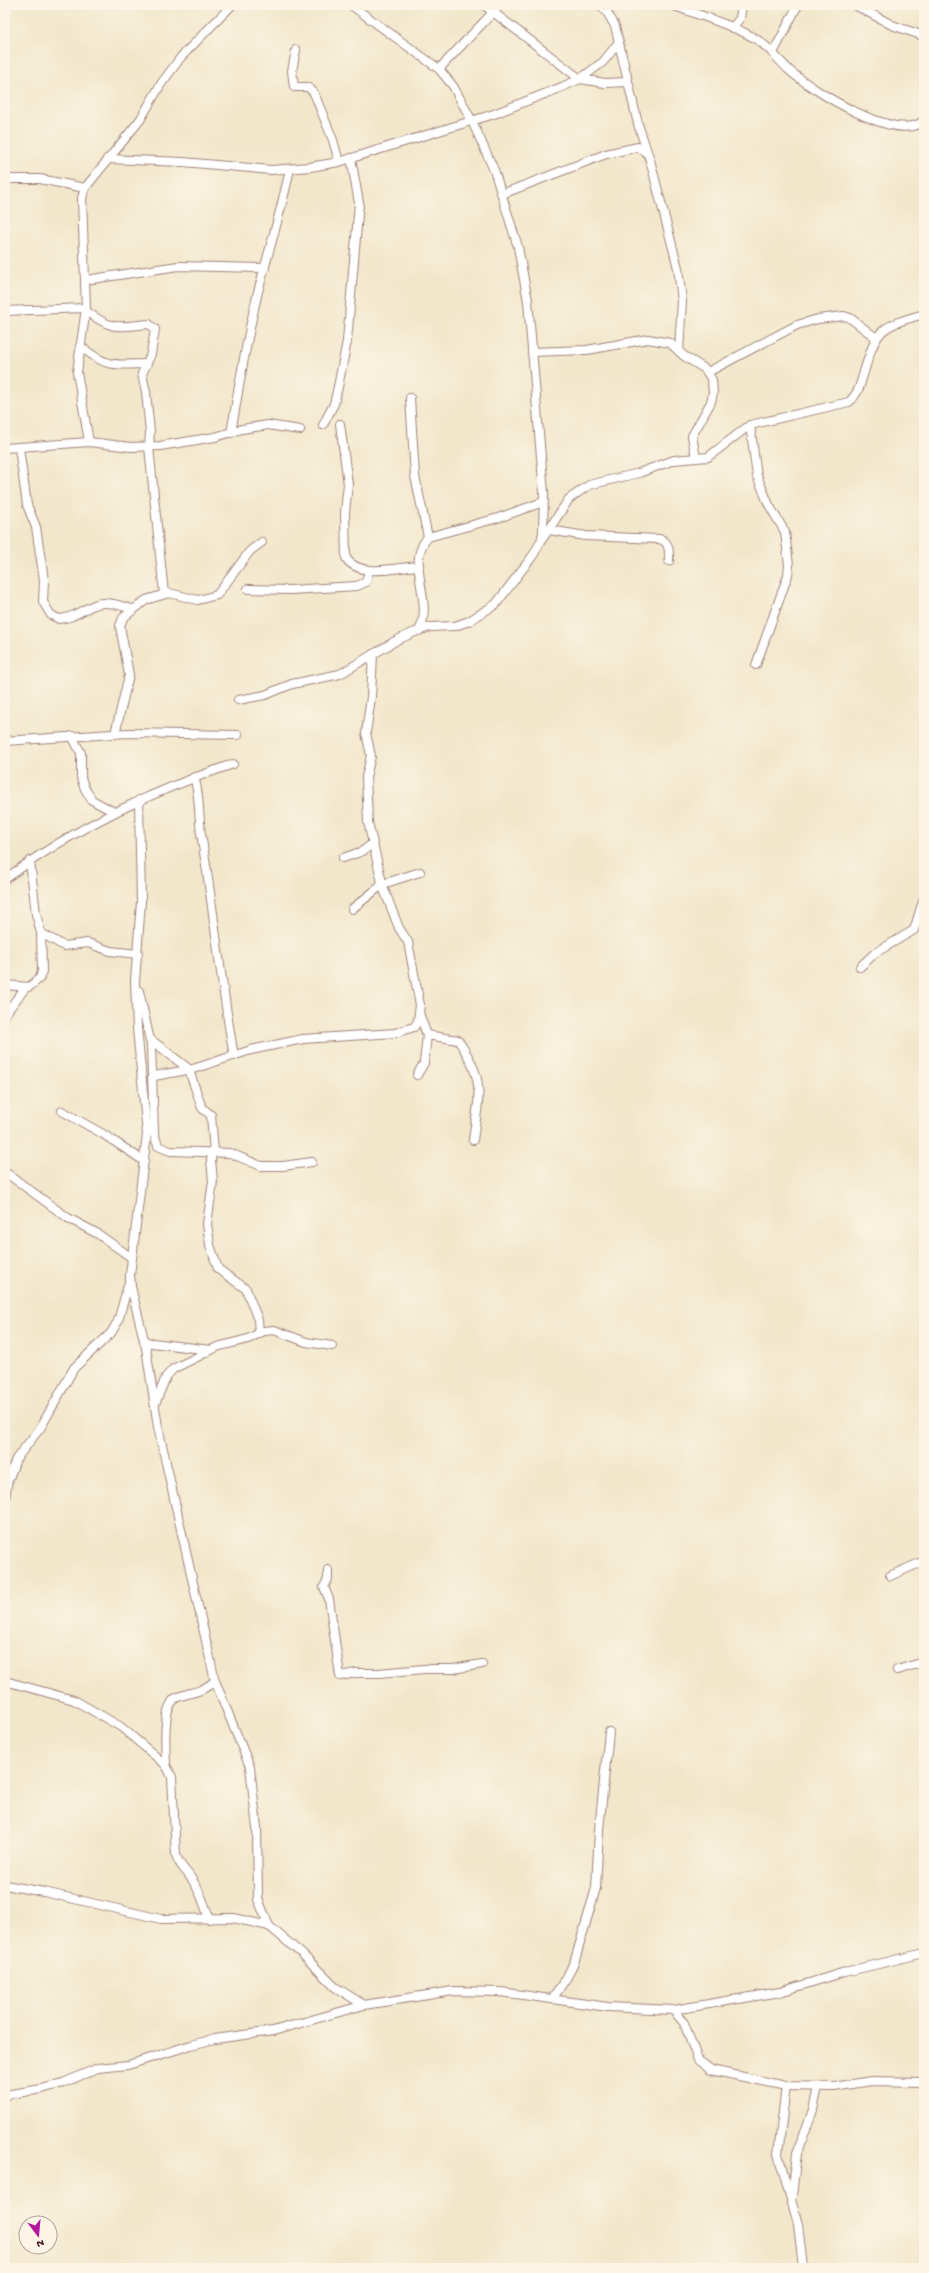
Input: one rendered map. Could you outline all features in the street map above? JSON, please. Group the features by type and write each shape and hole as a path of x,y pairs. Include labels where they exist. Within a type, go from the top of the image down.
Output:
{"street":[{"path":"89,442 77,372 86,310 85,237 81,212 82,198 85,188 140,120 161,84 181,57 232,5"},
{"path":"351,5 439,69 453,86 472,121 494,170 522,266 528,301 543,502 541,542"},
{"path":"484,5 580,80 605,84 628,82"},
{"path":"439,69 500,5"},
{"path":"600,5 614,23 681,287 682,327 678,351"},
{"path":"672,5 732,28 762,42 794,74 857,113 873,120 908,127 916,126 924,120"},
{"path":"732,28 740,18 742,5"},
{"path":"773,53 798,5"},
{"path":"855,5 892,25 924,36"},
{"path":"107,159 183,162 271,170 290,169 339,162 472,121 580,80 603,62 619,42"},
{"path":"296,50 292,71 294,87 308,87 314,93 333,140 339,162"},
{"path":"502,194 606,154 638,147 648,154"},
{"path":"323,425 334,404 347,341 359,203 351,158"},
{"path":"230,433 242,363 290,169"},
{"path":"5,179 40,179 85,188"},
{"path":"86,280 178,266 265,268"},
{"path":"5,311 86,310 106,325 115,327 153,325 155,329 154,344 142,374 146,392 150,432 149,447 164,594"},
{"path":"238,700 265,695 292,684 340,674 397,640 430,627 455,626 469,621 488,611 496,604 534,554 569,499 589,484 643,472 674,460 711,455 750,425 849,402 858,391 875,337 891,325 924,314"},
{"path":"708,372 798,325 818,319 844,316 850,318 875,337"},
{"path":"532,352 587,350 648,339 670,343 678,351 708,372 713,393 711,402 692,436 696,458"},
{"path":"80,346 104,363 114,365 146,364"},
{"path":"410,398 415,476 428,537"},
{"path":"340,424 348,484 344,519 346,558 354,566 369,570 419,566"},
{"path":"5,448 89,442 131,447 149,447 215,437 242,429 268,425 300,430"},
{"path":"750,425 757,476 769,505 783,527 789,565 788,575 756,665"},
{"path":"19,448 27,505 36,527 44,580 42,590 45,607 51,615 59,619 71,617 98,604 116,605 132,609"},
{"path":"419,631 424,619 425,604 420,584 419,566 422,545 428,537 498,518 543,502"},
{"path":"549,530 586,536 663,540 669,548 669,561"},
{"path":"115,734 129,675 120,622 132,609 146,600 164,594 173,593 198,600 217,595 250,552 262,542"},
{"path":"248,589 290,590 357,586 366,582 369,570"},
{"path":"154,1076 189,1070 251,1050 303,1039 395,1033 414,1027 420,1006 408,942 399,928 383,884 372,844 368,822 366,777 371,756 366,734 371,697 374,654"},
{"path":"5,741 115,734 238,736"},
{"path":"72,736 82,753 81,778 85,789 92,800 114,812"},
{"path":"5,879 30,861 114,812 194,777 233,764"},
{"path":"194,777 200,798 202,838 212,895 221,978 234,1056"},
{"path":"5,1501 7,1484 16,1459 41,1427 74,1368 111,1333 118,1321 130,1275 147,1134 137,1028 136,981 141,902 139,800"},
{"path":"343,858 363,851 372,844"},
{"path":"5,985 29,987 40,978 42,971 41,933 36,914 30,861"},
{"path":"352,909 383,884 420,872"},
{"path":"860,967 876,953 914,930 924,898"},
{"path":"41,933 64,946 88,944 110,951 138,954"},
{"path":"136,981 144,1007 150,1039 154,1076 154,1133 158,1146 170,1151 230,1153 261,1166 283,1166 312,1162"},
{"path":"5,1014 26,987"},
{"path":"417,1075 424,1063 427,1035 419,1012"},
{"path":"427,1035 458,1040 478,1074 480,1086 473,1140"},
{"path":"150,1039 189,1070 202,1108 212,1117 213,1152 210,1160 213,1180 206,1224 210,1245 218,1269 246,1289 258,1320 259,1333"},
{"path":"62,1111 103,1134 144,1161"},
{"path":"5,1172 68,1218 98,1234 132,1258"},
{"path":"130,1275 131,1287 144,1342 155,1405 215,1681 250,1767 257,1828 258,1899 269,1926 302,1954 335,1987 364,2005"},
{"path":"155,1405 166,1377 173,1369 212,1350 248,1340 264,1330 274,1330 306,1342 332,1346"},
{"path":"144,1342 212,1350"},
{"path":"890,1576 924,1561"},
{"path":"328,1570 328,1579 324,1586 329,1599 340,1676 356,1673 453,1668 482,1664"},
{"path":"897,1670 924,1662"},
{"path":"5,1681 74,1700 121,1727 166,1765 172,1777 173,1824 178,1863 192,1879 202,1896 209,1919"},
{"path":"166,1765 166,1722 170,1704 177,1697 202,1691 215,1681"},
{"path":"553,1998 567,1977 575,1960 596,1888 598,1830 609,1732"},
{"path":"5,1885 44,1892 161,1920 233,1918 269,1926"},
{"path":"5,2095 42,2089 64,2083 98,2068 128,2065 215,2039 273,2031 364,2005 453,1991 501,1992 553,1998 608,2007 673,2010 780,1992 845,1972 924,1953"},
{"path":"673,2010 684,2023 691,2045 702,2065 711,2070 786,2086 834,2087 871,2081 924,2082"},
{"path":"786,2086 778,2154 798,2224 803,2268"},
{"path":"791,2199 797,2153 813,2110 818,2087"}]}
